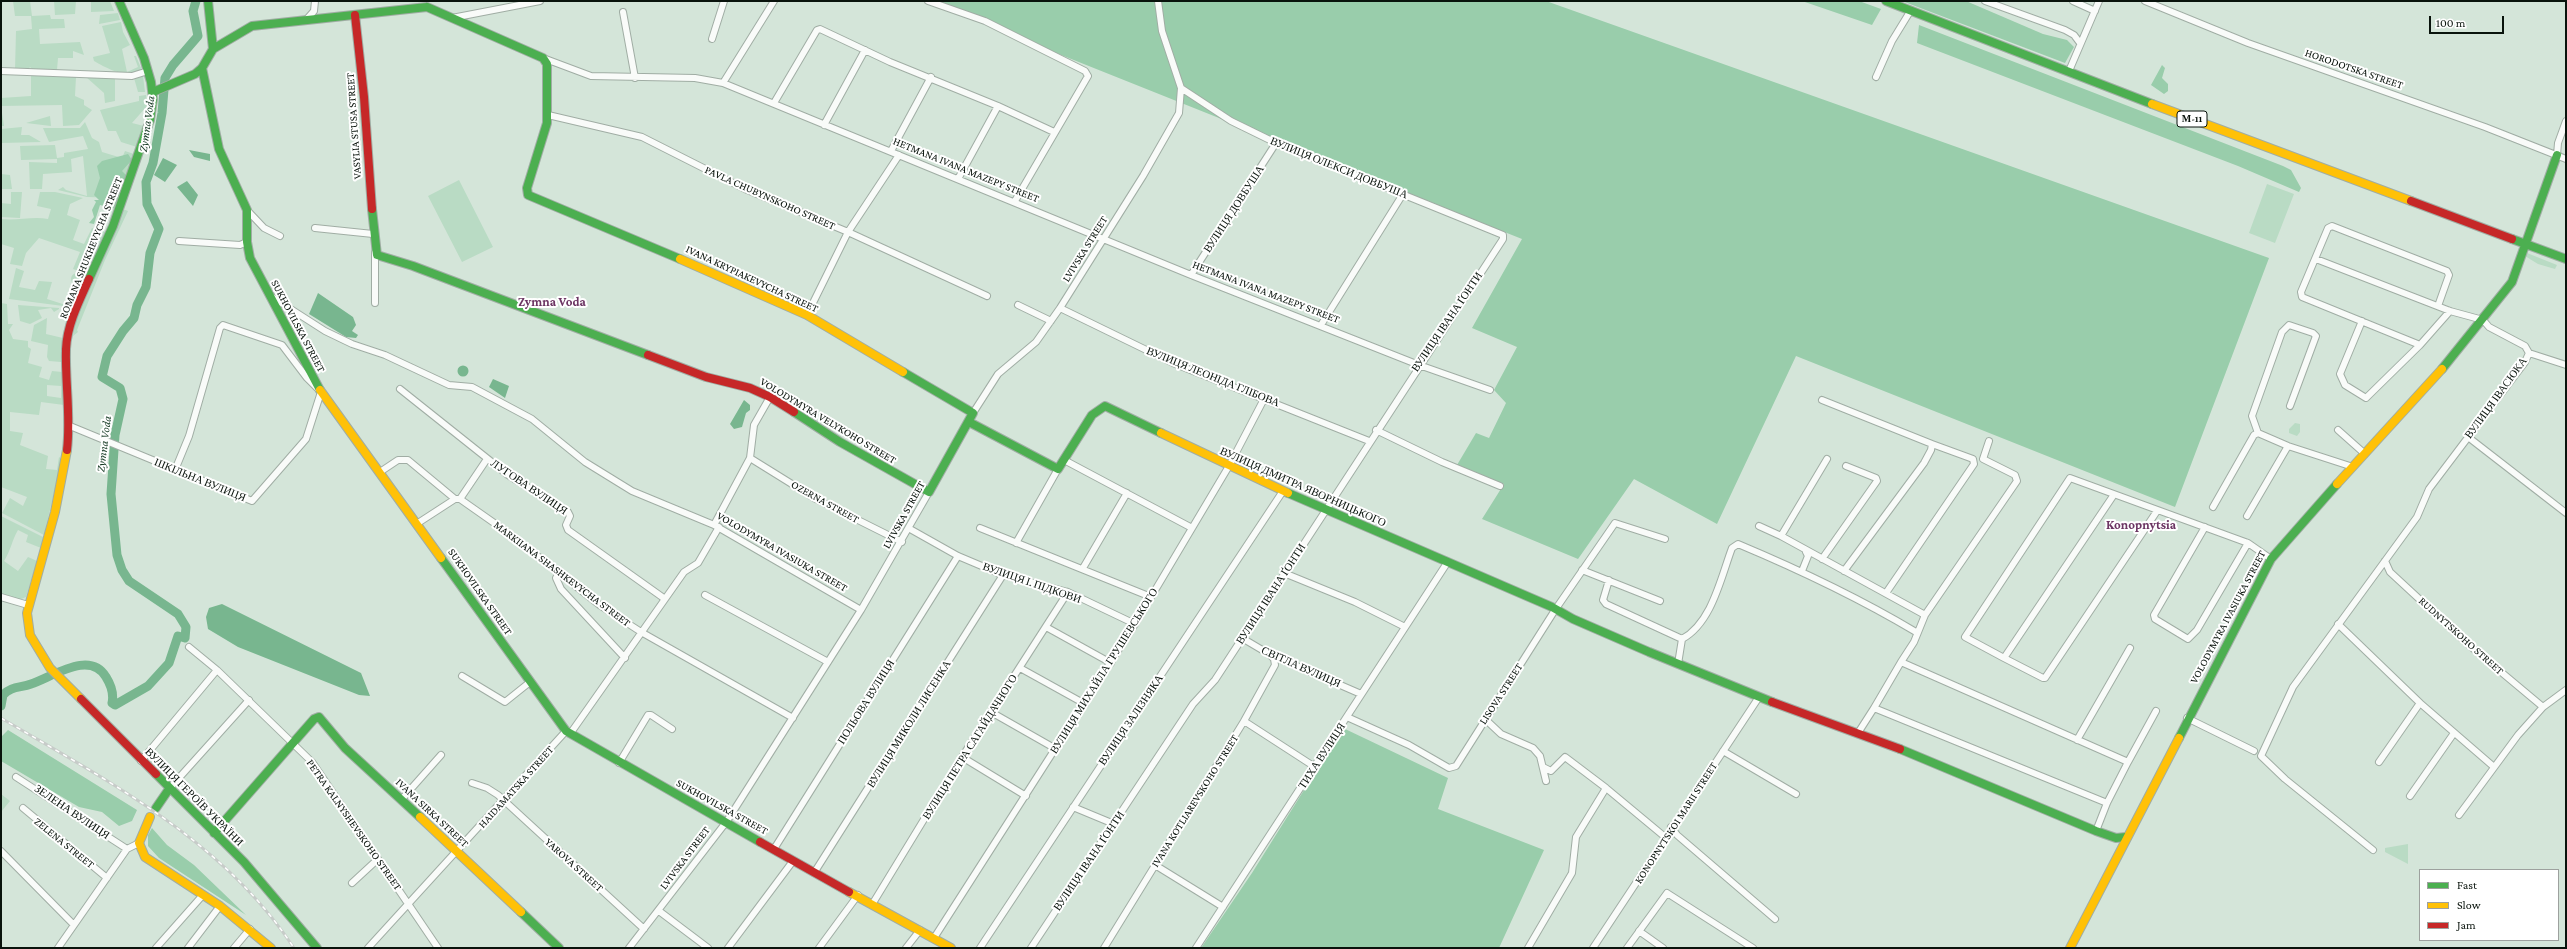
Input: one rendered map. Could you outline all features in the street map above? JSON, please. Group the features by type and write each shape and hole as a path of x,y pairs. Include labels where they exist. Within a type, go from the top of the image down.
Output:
{"main road":[{"name":"ROMANA SHUKHEVYCHA STREET","path":"50,668 30,635 28,605 55,512 66,465 70,426 66,348 74,313 113,226 150,120 157,90 119,1"},
{"path":"208,1 213,49"},
{"name":"М-11","path":"1886,1 1903,4 1911,10 2566,260"},
{"path":"157,90 195,74 202,68 213,49 252,26 355,15 426,4"},
{"name":"HETMANA IVANA MAZEPY STREET","path":"426,4 452,18 543,58"},
{"name":"VASYLIA STUSA STREET","path":"355,15 364,97 375,253"},
{"path":"543,58 548,70 548,115"},
{"name":"SUKHOVILSKA STREET","path":"202,68 219,149 237,184 247,210 247,242 250,258 321,392 418,523 530,682 568,733 727,821 814,873 873,903 951,948"},
{"name":"IVANA KRYPIAKEVYCHA STREET","path":"548,115 545,132 528,188 528,195 740,283 807,315 973,413"},
{"name":"VOLODYMYRA IVASIUKA STREET","path":"2070,948 2187,718 2271,559 2289,536 2432,381 2483,320 2512,282 2524,243 2557,155"},
{"name":"VOLODYMYRA VELYKOHO STREET","path":"375,253 706,377 750,388 770,397 840,442 929,492"},
{"name":"ВУЛИЦЯ ДМИТРА ЯВОРНИЦЬКОГО","path":"1066,461 1087,422 1099,408 1105,406 1283,491 1678,664 1759,697 1858,733 1957,772 2096,831 2116,838 2126,837"},
{"name":"LVIVSKA STREET","path":"929,492 973,413"},
{"path":"969,422 1058,470 1066,461"},
{"name":"ВУЛИЦЯ ГЕРОЇВ УКРАЇНИ","path":"50,668 141,761 244,862 317,948"},
{"name":"IVANA SIRKA STREET","path":"294,743 314,719 322,719 345,748 402,799 559,948"},
{"path":"214,833 294,743"},
{"path":"156,808 169,789"},
{"path":"150,817 139,843 146,857 202,896 220,906 250,929 270,948"}],"street":[{"path":"307,19 314,11 315,1"},
{"path":"452,18 540,1"},
{"path":"712,39 724,1"},
{"path":"723,83 774,1"},
{"path":"928,1 985,22 1085,71 1088,76 1015,201"},
{"name":"LVIVSKA STREET","path":"973,413 998,374 1036,342 1051,321 1104,240 1174,125 1181,107 1181,88 1162,31 1158,1"},
{"path":"1985,1 2065,30 2074,35 2080,43"},
{"path":"2073,1 2095,10"},
{"path":"2069,71 2099,1"},
{"name":"HORODOTSKA STREET","path":"2145,1 2248,43 2485,126 2566,159"},
{"path":"1876,77 1892,41 1911,10"},
{"path":"623,12 635,78"},
{"path":"774,103 818,29 825,30 865,50 998,106 1054,132"},
{"path":"824,125 865,50"},
{"name":"HETMANA IVANA MAZEPY STREET","path":"543,58 591,76 696,78 723,83 1015,201 1104,240 1419,365 1490,390"},
{"path":"1,71 132,76 148,71"},
{"path":"891,151 931,77"},
{"name":"ВУЛИЦЯ ОЛЕКСИ ДОВБУША","path":"1181,88 1231,121 1276,143 1503,235"},
{"path":"958,179 998,106"},
{"name":"PAVLA CHUBYNSKOHO STREET","path":"548,115 642,137 745,189 848,232 987,296"},
{"path":"2557,155 2558,143 2566,121"},
{"name":"ВУЛИЦЯ ДОВБУША","path":"1192,275 1276,143"},
{"path":"807,315 848,232 899,154"},
{"path":"1321,325 1403,194"},
{"path":"247,210 264,228 280,236"},
{"path":"2420,345 2302,297 2301,292 2328,228 2332,226 2447,271 2449,275 2438,306"},
{"path":"315,228 373,234"},
{"name":"ВУЛИЦЯ ІВАНА ҐОНТИ","path":"1032,948 1193,704 1207,690 1242,638 1369,440 1503,239 1503,235"},
{"path":"179,241 240,245 247,242"},
{"name":"VASYLIA STUSA STREET","path":"375,253 375,303"},
{"path":"2316,259 2450,311 2483,320"},
{"name":"VOLODYMYRA IVASIUKA STREET","path":"270,296 325,331 352,344 385,355 449,386 472,386 532,418 585,462 632,491 717,526 861,610"},
{"path":"1018,305 1051,321"},
{"name":"ВУЛИЦЯ ЛЕОНІДА ГЛІБОВА","path":"1060,308 1173,362 1369,440"},
{"path":"2362,321 2340,374 2345,385 2364,397 2369,397 2420,345 2450,311"},
{"name":"ВУЛИЦЯ ІВАСЮКА","path":"2374,850 2285,779 2261,756 2293,687 2417,517 2429,489 2525,362 2529,353 2525,346 2489,327 2483,320"},
{"path":"175,470 189,436 220,328 223,325 282,346 307,378 321,392"},
{"path":"2290,406 2316,336 2313,333 2289,325 2282,332 2252,416 2258,433 2288,446 2353,467"},
{"path":"2529,353 2566,365"},
{"name":"ЛУГОВА ВУЛИЦЯ","path":"400,389 487,459 533,492 568,512 570,516 566,526 568,530 665,599"},
{"name":"ШКІЛЬНА ВУЛИЦЯ","path":"70,426 252,501 306,439 321,392"},
{"path":"750,458 754,425 770,397"},
{"name":"ВУЛИЦЯ МИХАЙЛА ГРУШЕВСЬКОГО","path":"934,938 1135,624 1229,466 1264,398"},
{"path":"1822,400 1973,459 1974,464 1886,593"},
{"path":"1376,430 1500,486"},
{"path":"2338,430 2365,454"},
{"path":"2213,507 2254,435 2258,433"},
{"path":"2468,437 2566,513"},
{"path":"1858,733 1914,642 1916,632 1925,615 2016,481 2015,475 1983,459 1989,441"},
{"path":"1844,571 1924,463 1931,450 1932,444"},
{"path":"2248,516 2288,446"},
{"name":"HAIDAMATSKA STREET","path":"368,948 568,733 625,658 641,632 684,572 698,563 750,458"},
{"name":"OZERNA STREET","path":"750,458 816,499 902,542"},
{"path":"418,523 458,499 487,459"},
{"path":"1781,536 1827,459"},
{"name":"MARKIIANA SHASHKEVYCHA STREET","path":"380,472 398,460 408,460 458,499 559,572 601,606 641,632 793,718"},
{"path":"1066,461 1192,528"},
{"path":"1822,559 1877,481 1876,478 1846,466"},
{"path":"1016,544 1058,470"},
{"path":"2157,511 2045,678 1965,637 2069,479 2072,478 2113,496 2206,527 2248,543 2271,559"},
{"name":"ВУЛИЦЯ ЗАЛІЗНЯКА","path":"980,948 1283,491"},
{"name":"LVIVSKA STREET","path":"629,948 727,821 861,610 910,529 929,492"},
{"path":"1083,568 1127,493"},
{"path":"2004,658 2113,496"},
{"name":"LISOVA STREET","path":"1347,717 1409,746 1449,768 1456,766 1582,570 1615,523 1665,540"},
{"path":"1759,526 1781,536 1806,552 1822,559 1925,615"},
{"path":"2206,527 2154,615 2156,619 2188,638 2197,630 2248,543"},
{"path":"980,528 1016,544 1083,568 1151,597"},
{"name":"ВУЛИЦЯ І. ПІДКОВИ","path":"910,529 958,556 1003,575 1068,592 1135,624"},
{"path":"1678,664 1682,639 1694,631 1703,619 1734,545 1738,544 1802,571 1875,607 1916,632"},
{"path":"1802,571 1808,556 1806,552"},
{"name":"ПОЛЬОВА ВУЛИЦЯ","path":"774,849 958,556"},
{"name":"RUDNYTSKOHO STREET","path":"2385,561 2390,572 2470,646 2543,707"},
{"name":"ТИХА ВУЛИЦЯ","path":"1196,948 1447,563"},
{"path":"1582,570 1660,601"},
{"path":"559,572 556,578 561,589 625,658"},
{"path":"1284,574 1355,602 1405,627"},
{"name":"ВУЛИЦЯ МИКОЛИ ЛИСЕНКА","path":"814,873 1003,575"},
{"path":"1609,580 1603,600 1606,604 1682,639"},
{"name":"ВУЛИЦЯ ПЕТРА САГАЙДАЧНОГО","path":"873,903 962,758 1068,592"},
{"path":"705,595 828,662"},
{"path":"1,597 28,605"},
{"path":"2338,624 2420,703 2494,767"},
{"path":"1046,627 1111,663"},
{"name":"СВІТЛА ВУЛИЦЯ","path":"1242,638 1269,654 1361,694"},
{"name":"PETRA KALNYSHEVSKOHO STREET","path":"189,647 218,670 312,762 438,948"},
{"path":"2078,740 2130,648"},
{"name":"IVANA KOTLIAREVSKOHO STREET","path":"1104,948 1244,721 1275,665 1274,659 1269,654"},
{"path":"1901,662 2128,762"},
{"path":"1020,668 1085,704"},
{"path":"141,761 218,670"},
{"path":"462,676 504,702 530,682"},
{"path":"2459,815 2518,735 2543,707 2566,690"},
{"name":"KONOPNYTSKOI MARII STREET","path":"1593,948 1649,866 1671,827 1759,697"},
{"path":"169,789 249,700"},
{"path":"2379,762 2420,703"},
{"path":"1874,708 2107,803"},
{"path":"2096,831 2107,803 2156,711"},
{"path":"991,712 1056,749"},
{"path":"619,762 648,715 651,715 672,728"},
{"path":"2187,718 2254,751"},
{"path":"1485,719 1501,734 1533,748 1540,756 1546,781"},
{"path":"1244,721 1315,767"},
{"path":"2410,796 2454,733"},
{"path":"1723,751 1796,794"},
{"path":"402,799 441,755"},
{"path":"1543,767 1552,771 1565,757 1606,788 1665,837"},
{"path":"962,758 1026,796"},
{"name":"ЗЕЛЕНА ВУЛИЦЯ","path":"16,777 127,849"},
{"name":"YAROVA STREET","path":"472,782 487,788 504,801 644,929"},
{"path":"1528,948 1572,873 1576,837 1606,788"},
{"path":"1073,807 1114,824"},
{"name":"ZELENA STREET","path":"23,808 107,878"},
{"path":"1671,827 1676,835 1775,919"},
{"path":"58,948 127,849 139,843"},
{"path":"1,851 74,925"},
{"path":"352,883 378,858"},
{"path":"728,948 793,861"},
{"path":"1155,865 1223,907"},
{"path":"1627,948 1667,892 1753,948"},
{"path":"819,948 858,895"},
{"path":"156,948 202,896"},
{"path":"188,948 220,906"},
{"path":"659,911 708,948"},
{"path":"234,948 250,929"},
{"path":"906,948 920,930"},
{"path":"1639,931 1663,948"}],"shaded area":[{"path":"13,1 30,1 32,16 50,15 51,19 64,19 65,28 39,29 40,44 80,42 84,55 73,51 73,58 58,58 57,70 101,73 33,70 30,67 28,70 15,70 16,31 32,29 31,16 15,16"},
{"path":"54,1 76,1 75,14 55,15"},
{"path":"91,1 110,1 114,11 91,12"},
{"path":"926,1 1546,1 2269,258 2175,507 1796,356 1717,524 1634,479 1578,559 1482,519 1504,484 1457,465 1476,433 1489,438 1506,403 1494,390 1517,347 1472,328 1522,239"},
{"path":"1802,1 1859,1 1881,9 1872,25"},
{"path":"1902,1 1966,1 2043,34 2067,40 2074,47 2065,63"},
{"path":"118,13 120,20 99,24 100,15"},
{"path":"121,22 123,32 130,45 122,49 127,72 138,67 134,56 136,56 141,68 132,74 111,70 94,61 93,57 110,53 102,26"},
{"path":"1919,25 2283,166 2291,170 2301,188 2299,192 2238,166 1917,43"},
{"path":"2162,65 2165,68 2162,78 2168,84 2168,91 2164,94 2151,85"},
{"path":"31,75 76,77 75,96 84,100 84,105 92,110 79,125 63,126 62,105 1,106 1,98 31,96"},
{"path":"143,76 145,92 138,92 134,78"},
{"path":"86,77 115,77 115,101 105,103 104,93"},
{"path":"146,95 147,106 132,123 144,126 137,147 121,142 116,131 108,131 100,110 139,101 139,96"},
{"path":"1,106 4,126 1,126"},
{"path":"50,116 51,126 26,123"},
{"path":"85,122 92,138 99,142 102,152 122,158 125,151 134,154 119,198 87,197 58,190 63,187 66,190 87,196 83,156 71,159 72,172 43,174 42,189 30,189 29,162 57,163 57,159 21,160 20,146 55,145 57,158 64,157 64,153 88,149 83,136 49,142 43,128 80,128"},
{"path":"22,127 21,135 29,135 41,142 1,143 1,129"},
{"path":"189,150 210,154 210,161 194,157"},
{"path":"128,154 132,160 122,171 127,176 119,191 122,196 111,212 106,209 108,207 100,205 94,224 89,223 94,217 92,210 96,202 94,200 99,200 94,195 100,178 97,166 102,161"},
{"path":"163,158 177,165 165,182 154,175"},
{"path":"1,174 10,175 12,189 1,189"},
{"path":"459,180 493,247 462,262 428,196"},
{"path":"187,181 198,195 193,206 177,187"},
{"path":"2267,184 2294,194 2275,243 2249,233"},
{"path":"11,192 22,192 20,218 1,217 1,203 11,204"},
{"path":"40,192 55,192 83,198 70,204 67,215 80,220 73,240 84,244 92,228 106,232 86,273 73,269 80,252 39,238 26,253 22,266 10,264 14,248 1,244 1,219 48,219 51,209 37,206"},
{"path":"123,209 128,211 105,260 77,330 78,332 73,336 77,315"},
{"path":"2527,253 2557,265 2555,269 2538,264 2525,256"},
{"path":"16,268 24,271 19,287 35,290 39,281 52,282 47,299 69,306 71,303 71,307 9,299"},
{"path":"75,273 79,273 83,279 79,285 75,285 71,281 71,277"},
{"path":"318,293 353,317 356,325 352,331 358,335 356,338 346,337 309,314"},
{"path":"1,303 7,304 8,324 13,324 9,330 13,339 28,341 28,347 31,349 28,363 42,367 39,377 49,380 52,371 62,372 64,405 41,402 39,415 10,412 10,431 23,433 20,445 48,456 46,469 57,470 59,457 62,459 44,535 2,513 10,498 23,506 27,497 1,487","holes":["47,385 61,386 61,398 47,396"]},
{"path":"18,305 59,308 59,309 54,312 51,308 38,310 42,318 30,324 20,321"},
{"path":"47,318 46,334 63,338 61,362 49,361 47,357 48,345 31,341 34,325"},
{"path":"463,365 467,367 469,371 467,375 463,377 459,375 457,371 459,367"},
{"path":"493,379 509,386 505,398 489,387"},
{"path":"744,400 750,405 750,410 746,413 742,427 734,429 730,424"},
{"path":"2295,423 2300,424 2300,432 2297,436 2289,433 2289,429"},
{"path":"1,516 43,537 41,548 26,542 28,535 18,530 4,561 18,571 28,557 37,561 26,597 19,600 1,596"},
{"path":"222,604 361,673 370,696 359,695 238,647 208,629 206,617 209,608"},
{"path":"1343,728 1448,778 1438,809 1544,850 1499,948 1201,948 1252,873"},
{"path":"8,730 137,810 132,821 119,826 102,812 79,807 1,761 1,737"},
{"path":"1,794 10,801 1,812"},
{"path":"152,828 167,845 194,865 246,915 159,858 148,846 148,835"},
{"path":"2408,844 2408,864 2385,852 2385,848"}],"waterway":[{"name":"Zymna Voda","path":"1,706 3,695 9,690 31,684 71,667 81,665 99,669 106,677 112,690 112,703 115,705 148,686 169,663 178,636 185,638 186,627 178,614 129,581 122,570 117,555 111,494 115,435 123,399 120,388 102,377 107,356 123,331 134,318 137,305 146,287 150,253 159,229 147,204 146,182 153,163 162,113 165,78 173,65 198,36 193,11 196,1"}],"railway":[{"path":"1,718 122,790 161,816 199,845 233,876 265,910 294,948"}],"traffic: fast":[{"path":"89,279 113,226 150,120 153,99 151,82 144,58 119,1"},
{"path":"208,1 213,49"},
{"path":"1886,1 2152,104"},
{"path":"427,7 543,58 547,64 547,123 527,188 528,195 680,259"},
{"path":"153,92 195,74 202,68 213,49 252,26 427,7"},
{"path":"202,68 219,149 247,210 247,242 250,258 320,390"},
{"path":"2442,369 2512,282 2557,155"},
{"path":"372,209 377,255 413,266 648,355"},
{"path":"2512,239 2566,259"},
{"path":"794,412 840,442 929,492 973,413 903,372"},
{"path":"969,422 1058,469 1092,415 1105,406 1161,433"},
{"path":"2179,738 2271,559 2337,484"},
{"path":"1288,493 1552,607 1573,619 1649,652 1772,702"},
{"path":"441,558 566,731 760,842"},
{"path":"214,833 314,719 319,717 345,748 420,817"},
{"path":"1900,749 2096,831 2116,838 2126,837"},
{"path":"156,774 244,862 317,948"},
{"path":"156,808 169,789"},
{"path":"521,912 559,948"}],"traffic: slow":[{"path":"2152,104 2411,201"},
{"path":"680,259 807,315 903,372"},
{"path":"2337,484 2442,369"},
{"path":"320,390 441,558"},
{"path":"1161,433 1288,493"},
{"path":"67,450 55,512 27,613 30,635 50,668 81,699"},
{"path":"2070,948 2179,738"},
{"path":"150,817 139,843 145,857 220,906 271,948"},
{"path":"420,817 521,912"},
{"path":"849,892 951,948"}],"traffic: jam":[{"path":"355,15 364,97 372,209"},
{"path":"2411,201 2512,239"},
{"path":"67,450 67,340 74,313 89,279"},
{"path":"648,355 706,377 750,388 770,397 794,412"},
{"path":"81,699 156,774"},
{"path":"1772,702 1900,749"},
{"path":"760,842 849,892"}],"district":[{"name":"Zymna Voda","path":"552,302"},
{"name":"Konopnytsia","path":"2141,525"}]}
